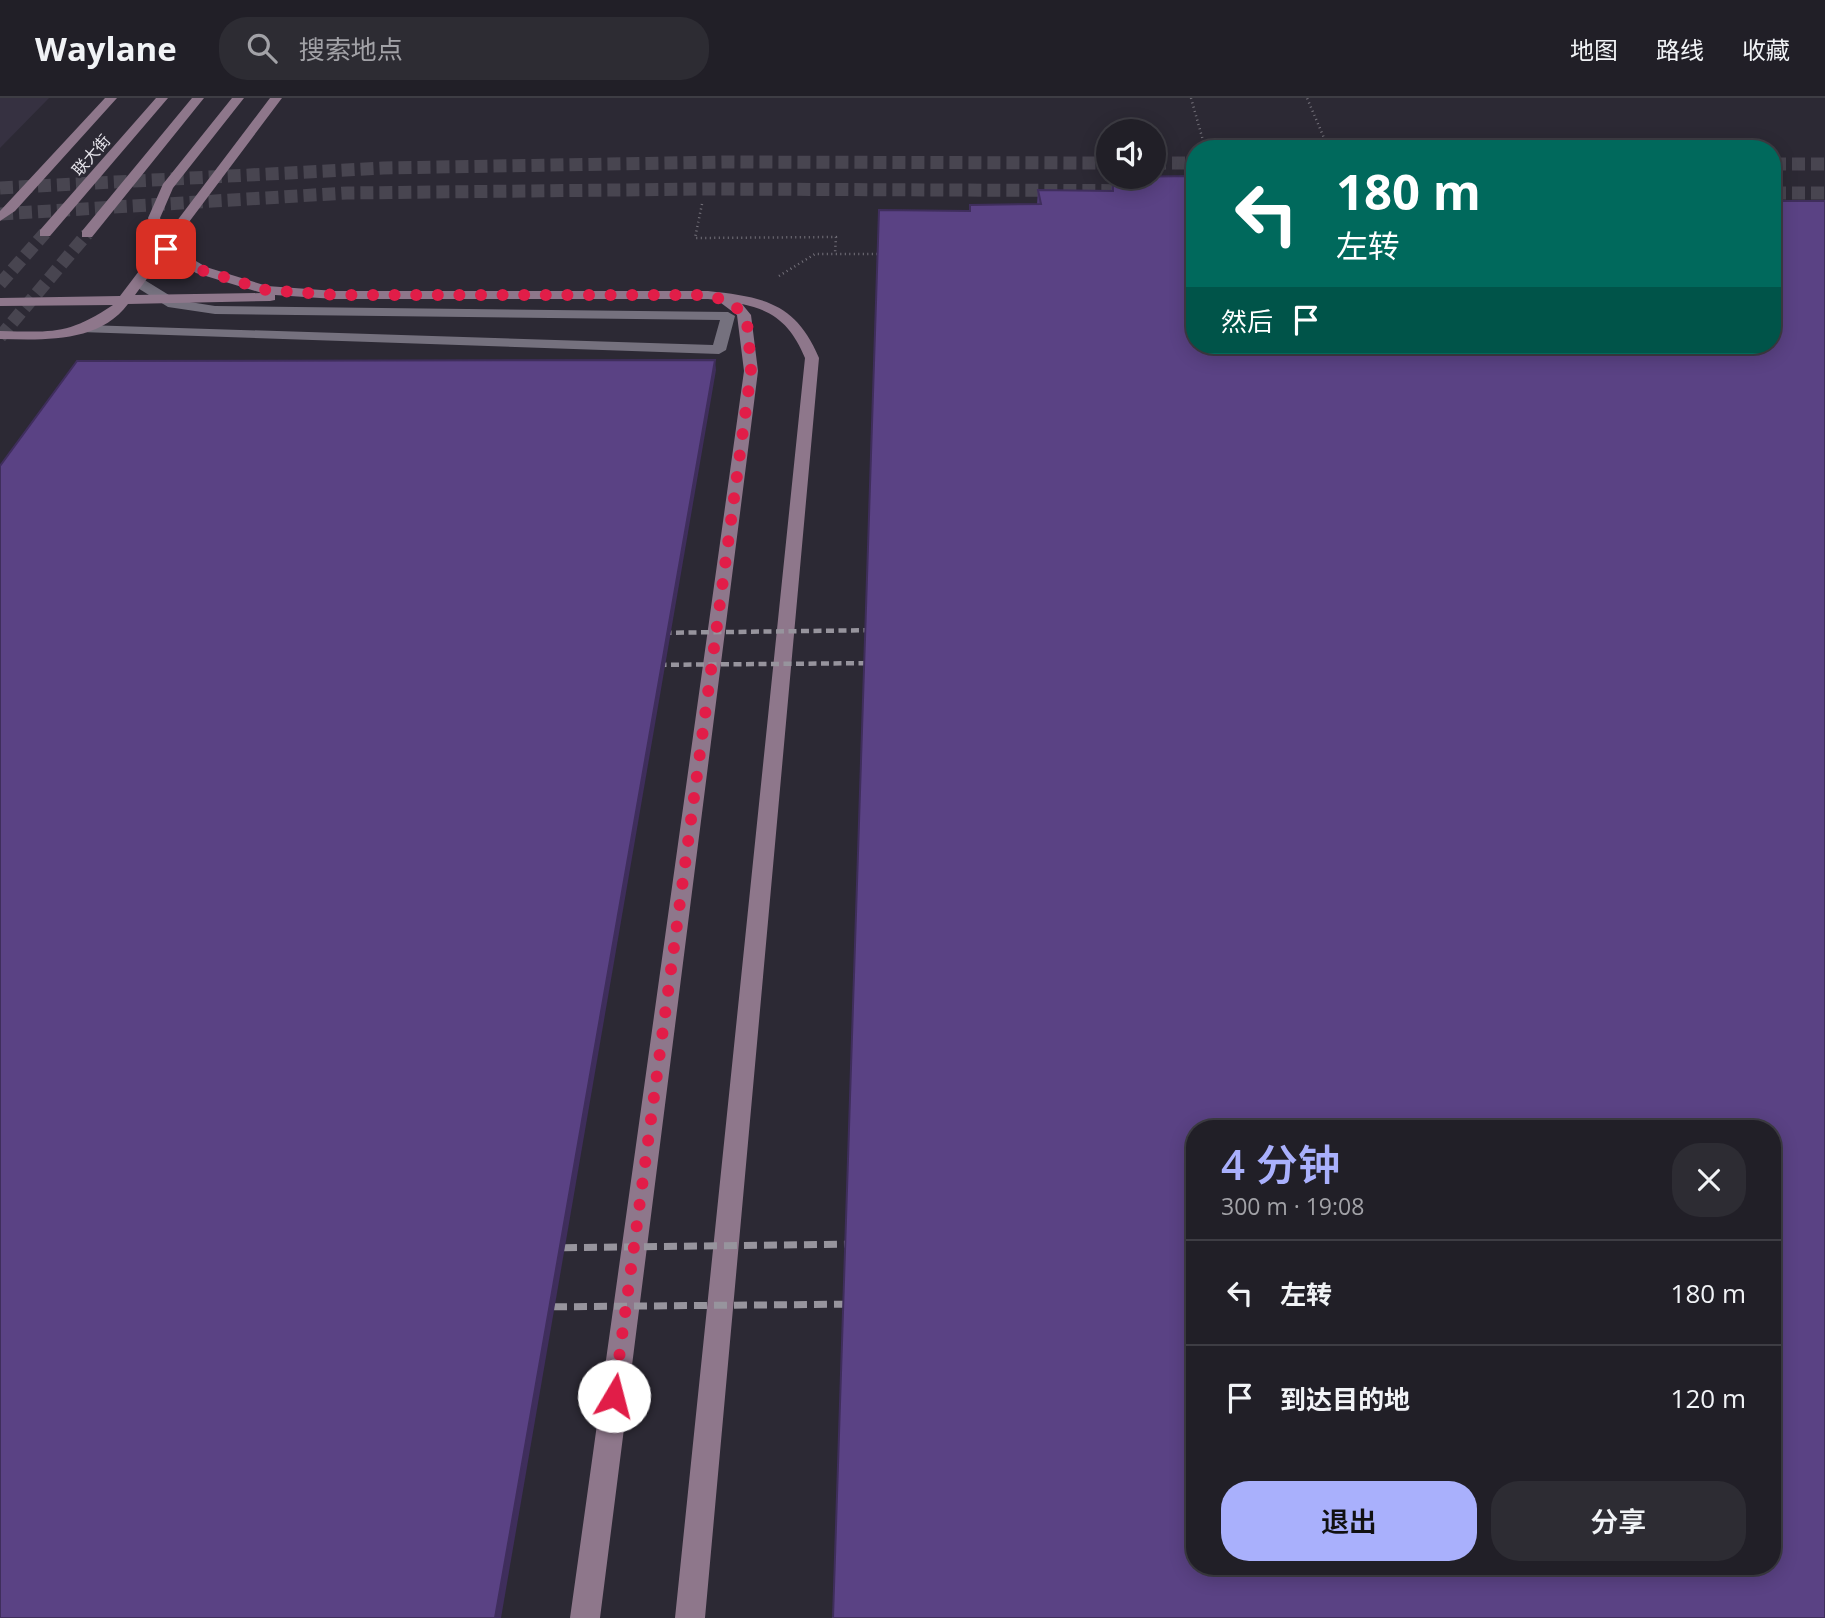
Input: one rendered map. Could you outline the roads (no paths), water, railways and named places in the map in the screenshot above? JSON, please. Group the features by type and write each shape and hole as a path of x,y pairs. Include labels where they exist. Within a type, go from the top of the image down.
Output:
{"main road":[{"path":"0,216 11,208 111,98"},
{"name":"联大街","path":"45,233 162,98"},
{"path":"87,234 198,98"},
{"path":"238,98 167,187 154,218 166,249 201,270 266,290 335,295"},
{"path":"0,335 49,336 86,329 118,308 276,98"},
{"path":"0,302 335,295 708,295 742,299 772,308 798,328 812,359 690,1618"},
{"path":"585,1618 751,371 744,315 730,301 708,295"}],"lane":[{"path":"86,329 719,350 728,316 215,310 173,304 138,282"}],"tunnel":[{"path":"0,188 383,168 726,162 1096,163"},
{"path":"1166,163 1186,163"},
{"path":"1781,164 1825,164"},
{"path":"0,214 347,193 706,189 1186,191"},
{"path":"1781,193 1825,193"},
{"path":"0,284 45,233"},
{"path":"0,337 87,234"}],"railway":[{"path":"651,633 885,630"},
{"path":"646,665 884,663"},
{"path":"544,1248 866,1244"},
{"path":"534,1307 863,1304"}]}
